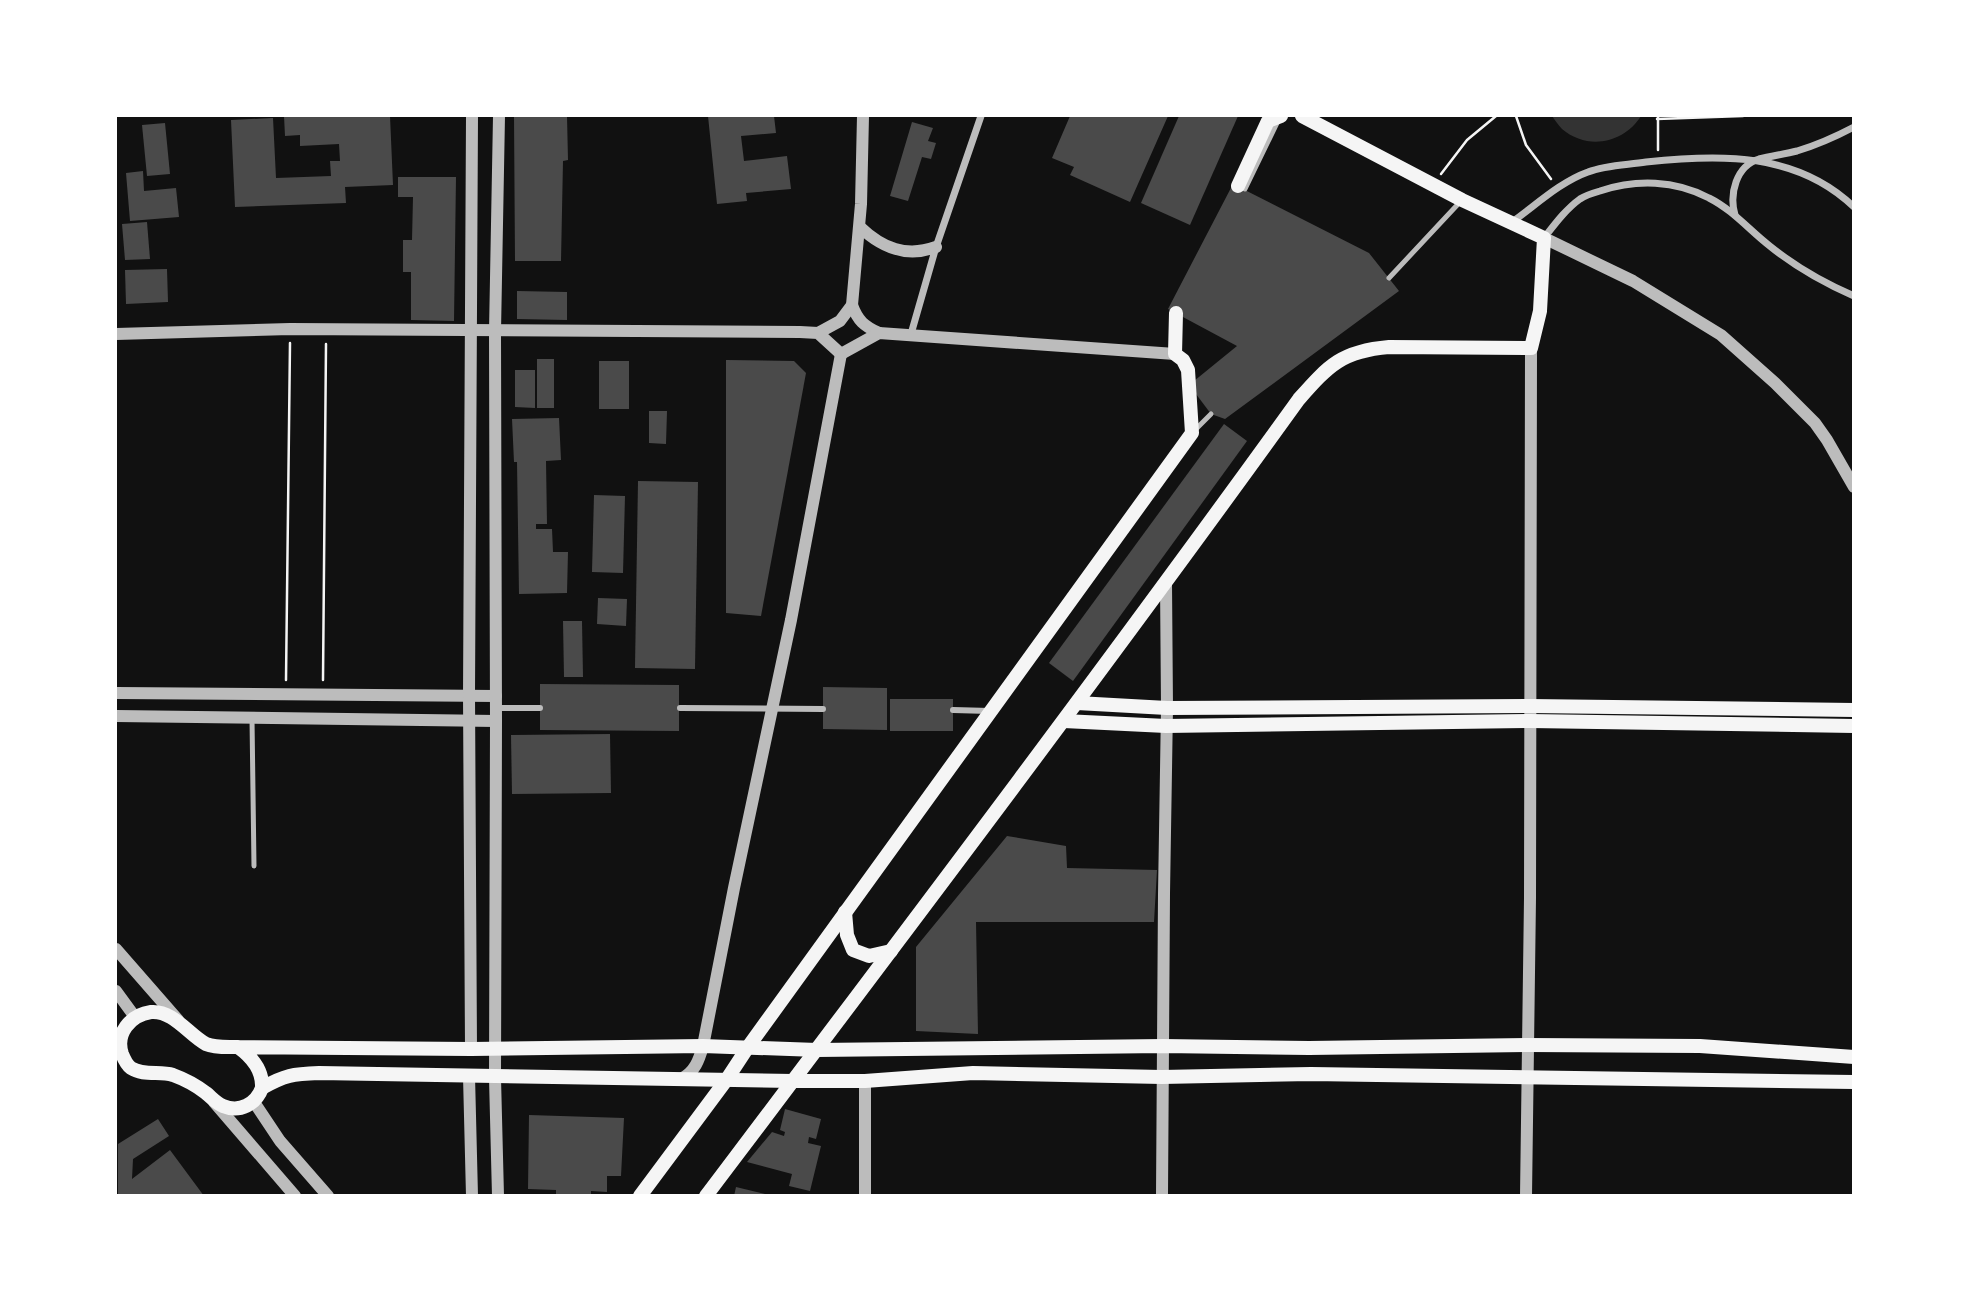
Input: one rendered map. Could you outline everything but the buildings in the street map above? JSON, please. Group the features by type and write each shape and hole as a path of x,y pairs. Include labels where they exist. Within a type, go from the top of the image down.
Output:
{"main road":[{"path":"706,1195 1064,721 1318,377 1333,364 1366,349 1531,348 1540,312 1544,238 1462,200 1302,116"},
{"path":"1241,188 1274,117"},
{"path":"640,1195 727,1079 748,1046 1192,433 1188,370 1183,360 1175,354 1176,313"},
{"path":"1077,703 1167,708 1530,713 1853,710"},
{"path":"1064,721 1166,726 1530,713 1853,726"},
{"path":"845,912 847,935 853,950 869,956 891,951"},
{"path":"146,1072 130,1068 120,1050 120,1039 125,1026 153,1012 169,1017 209,1045 238,1047 495,1049 748,1046 817,1050 1163,1046 1700,1046 1853,1057"},
{"path":"238,1047 250,1056 260,1072 262,1088"},
{"path":"116,1072 169,1073 204,1091 225,1107 236,1108 246,1107 254,1102 262,1088 292,1074 793,1081 865,1081 973,1073 1162,1077 1311,1074 1853,1082"}],"street":[{"path":"471,1049 469,695 472,116"},
{"path":"498,1195 495,1078 495,332 499,116"},
{"path":"863,116 860,227 852,305 862,323 879,333 1175,354"},
{"path":"911,334 936,247 981,116"},
{"path":"1736,216 1732,200 1735,183 1744,169 1757,160 1808,147 1853,127"},
{"path":"1512,222 1570,180 1589,171 1691,159 1757,160 1796,170 1831,189 1853,207"},
{"path":"1853,296 1793,263 1710,198 1681,187 1635,183 1583,197 1544,238 1633,281 1721,335 1815,423 1828,440 1853,487"},
{"path":"860,227 890,249 909,252 936,247"},
{"path":"116,334 290,329 818,333 841,321 852,305"},
{"path":"818,333 841,354"},
{"path":"841,354 879,333"},
{"path":"1526,1195 1531,348"},
{"path":"681,1079 694,1069 703,1046 791,620 841,354"},
{"path":"1162,1195 1166,583"},
{"path":"116,693 469,695 496,708"},
{"path":"116,716 470,720 496,708 540,708"},
{"path":"680,708 823,709"},
{"path":"953,710 992,711"},
{"path":"116,949 185,1028"},
{"path":"116,991 125,1026"},
{"path":"469,1076 472,1195"},
{"path":"865,1081 865,1195"},
{"path":"204,1091 295,1195"},
{"path":"254,1102 280,1141 328,1195"}],"lane":[{"path":"1389,278 1462,200"},
{"path":"1192,433 1211,414"},
{"path":"252,719 254,866"}],"path":[{"path":"1433,185 1466,140 1496,116"},
{"path":"1516,116 1526,145 1558,189"},
{"path":"1659,161 1657,117 1743,116"},
{"path":"286,694 290,329"},
{"path":"323,694 326,330"}],"shaded area":[{"path":"1552,116 1641,116 1625,133 1605,141 1594,142 1572,136 1562,129"}]}
